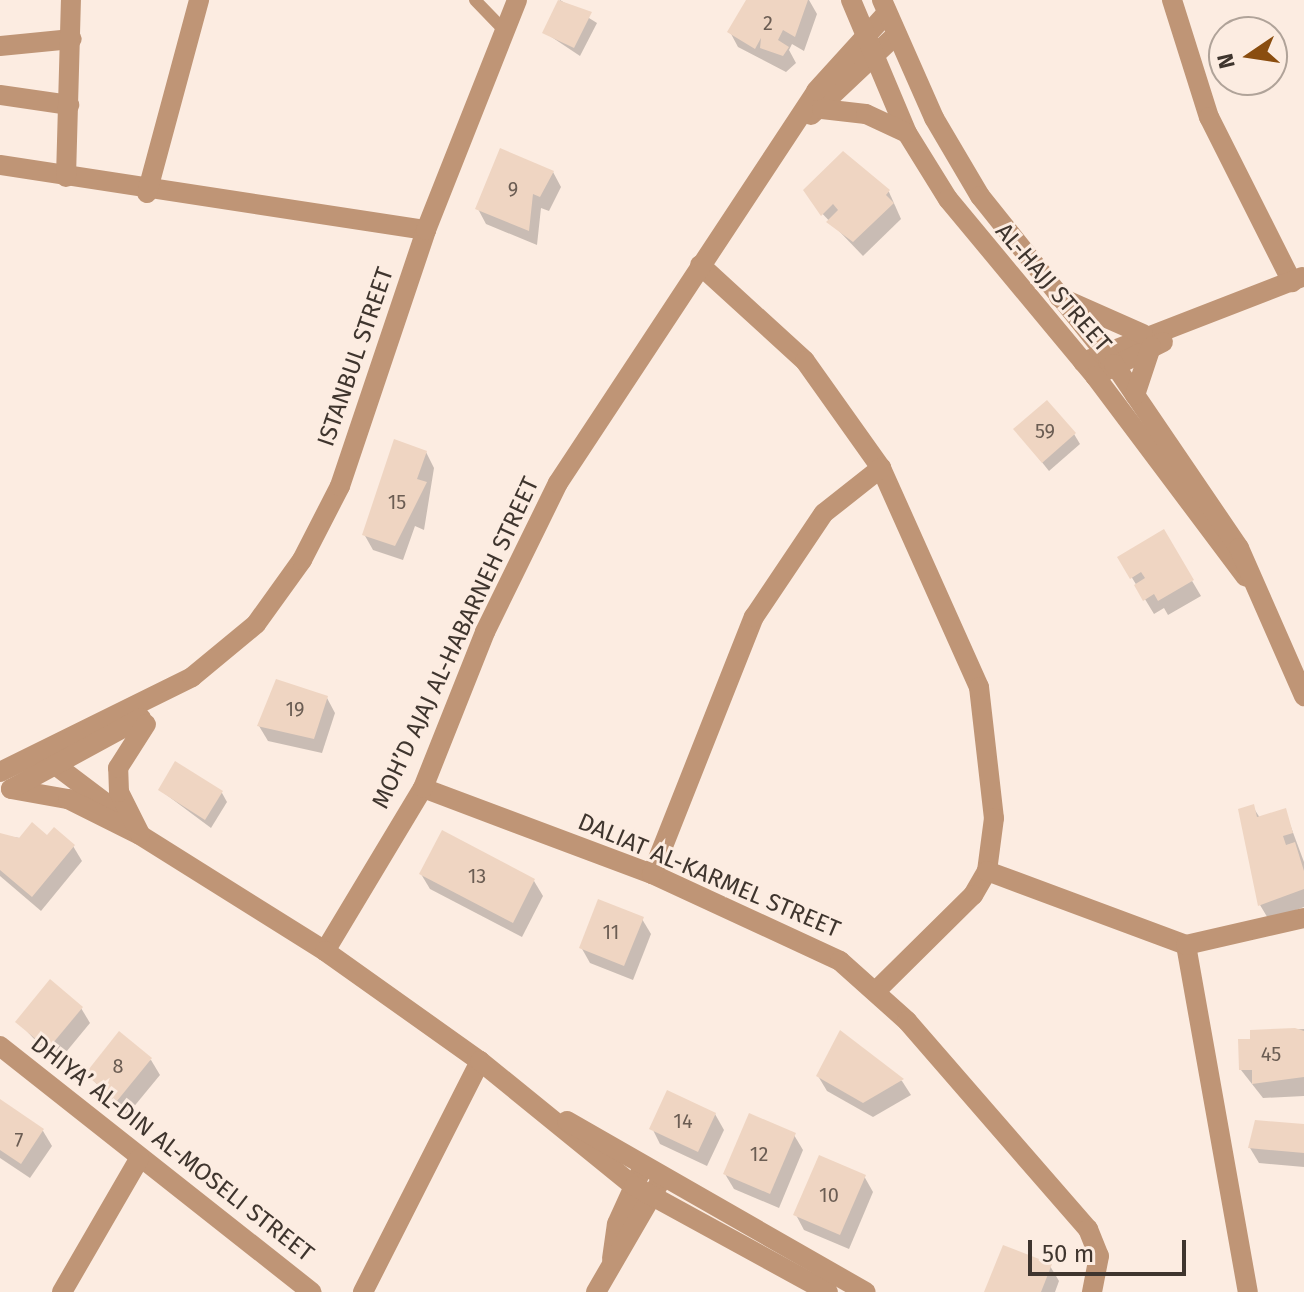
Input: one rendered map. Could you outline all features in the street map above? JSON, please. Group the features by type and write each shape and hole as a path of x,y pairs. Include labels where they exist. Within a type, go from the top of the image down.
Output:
{"street":[{"path":"66,177 71,0"},
{"path":"147,193 199,0"},
{"name":"ISTANBUL STREET","path":"4,785 63,766 111,741 256,624 322,525 426,230 517,0"},
{"name":"AL-HAJJ STREET","path":"851,0 861,33 907,133 979,242 1089,369 1254,586"},
{"path":"1089,369 1147,340 1298,279 1209,117 1172,0"},
{"name":"AL-HAJJ STREET","path":"885,6 956,157 1051,293 1108,358 1135,395 1239,548 1304,696"},
{"name":"MOH’D AJAJ AL-HABARNEH STREET","path":"325,951 423,788 485,632 558,483 700,265 861,33 885,6"},
{"name":"MOH’D AJAJ AL-HABARNEH STREET","path":"801,121 822,109 896,35"},
{"path":"0,46 72,39"},
{"path":"0,95 69,105"},
{"path":"822,109 866,114 907,133"},
{"path":"0,165 147,193 426,230"},
{"path":"700,265 805,361 881,468 979,687 994,818 987,871 973,895 877,990"},
{"path":"1051,293 1147,340"},
{"path":"1135,395 1147,340"},
{"path":"652,874 754,617 824,513 881,468"},
{"path":"140,835 119,792 118,768 177,687"},
{"name":"ISTANBUL STREET","path":"4,785 26,761 177,687"},
{"path":"26,761 63,766 140,835"},
{"path":"4,785 68,799 140,835 325,951 638,1178 723,1223 822,1285 866,1292"},
{"name":"DALIAT AL-KARMEL STREET","path":"423,788 652,874 799,939 877,990 1088,1229 1099,1256 1092,1292"},
{"path":"987,871 1186,945 1304,918"},
{"path":"1186,945 1248,1292"},
{"name":"DHIYA’ AL-DIN AL-MOSELI STREET","path":"0,1046 139,1159 312,1292"},
{"path":"363,1292 480,1061"},
{"path":"62,1292 139,1159"},
{"path":"612,1259 617,1224 638,1178"},
{"path":"596,1292 612,1259 657,1188"}],"lane":[{"path":"475,0 504,30"}],"building":[{"path":"558,0 592,12 574,48 542,33"},
{"path":"746,0 808,0 795,37 783,30 778,40 789,47 783,56 760,48 761,38 755,49 727,32"},
{"path":"500,148 554,171 540,197 533,194 529,231 475,209"},
{"path":"843,151 890,190 886,195 894,203 853,242 826,222 838,210 833,204 821,216 803,190"},
{"path":"1047,400 1076,433 1042,463 1013,429"},
{"path":"394,439 427,451 417,479 427,482 395,546 362,535"},
{"path":"1164,529 1194,580 1158,601 1154,594 1143,601 1134,585 1145,578 1141,572 1130,579 1117,557"},
{"path":"276,679 328,696 314,739 257,726"},
{"path":"175,761 223,791 205,820 158,790"},
{"path":"1254,804 1257,817 1286,808 1293,833 1283,836 1286,845 1295,842 1304,871 1304,889 1258,906 1238,809"},
{"path":"32,822 47,835 54,827 75,845 32,897 0,870 0,833 19,838"},
{"path":"442,830 535,879 513,923 419,874"},
{"path":"598,899 644,917 624,966 579,948"},
{"path":"50,979 83,1007 48,1049 15,1022"},
{"path":"1295,1028 1304,1031 1304,1077 1252,1084 1252,1070 1239,1070 1238,1039 1250,1039 1250,1030"},
{"path":"840,1030 904,1079 863,1103 816,1076"},
{"path":"119,1031 152,1058 117,1101 85,1074"},
{"path":"667,1090 716,1113 698,1152 649,1129"},
{"path":"0,1099 44,1129 21,1164 0,1150"},
{"path":"749,1113 796,1133 770,1194 723,1174"},
{"path":"1255,1120 1304,1124 1304,1153 1248,1148"},
{"path":"819,1155 866,1175 840,1235 793,1215"},
{"path":"1003,1245 1052,1264 1041,1292 984,1292"}]}
